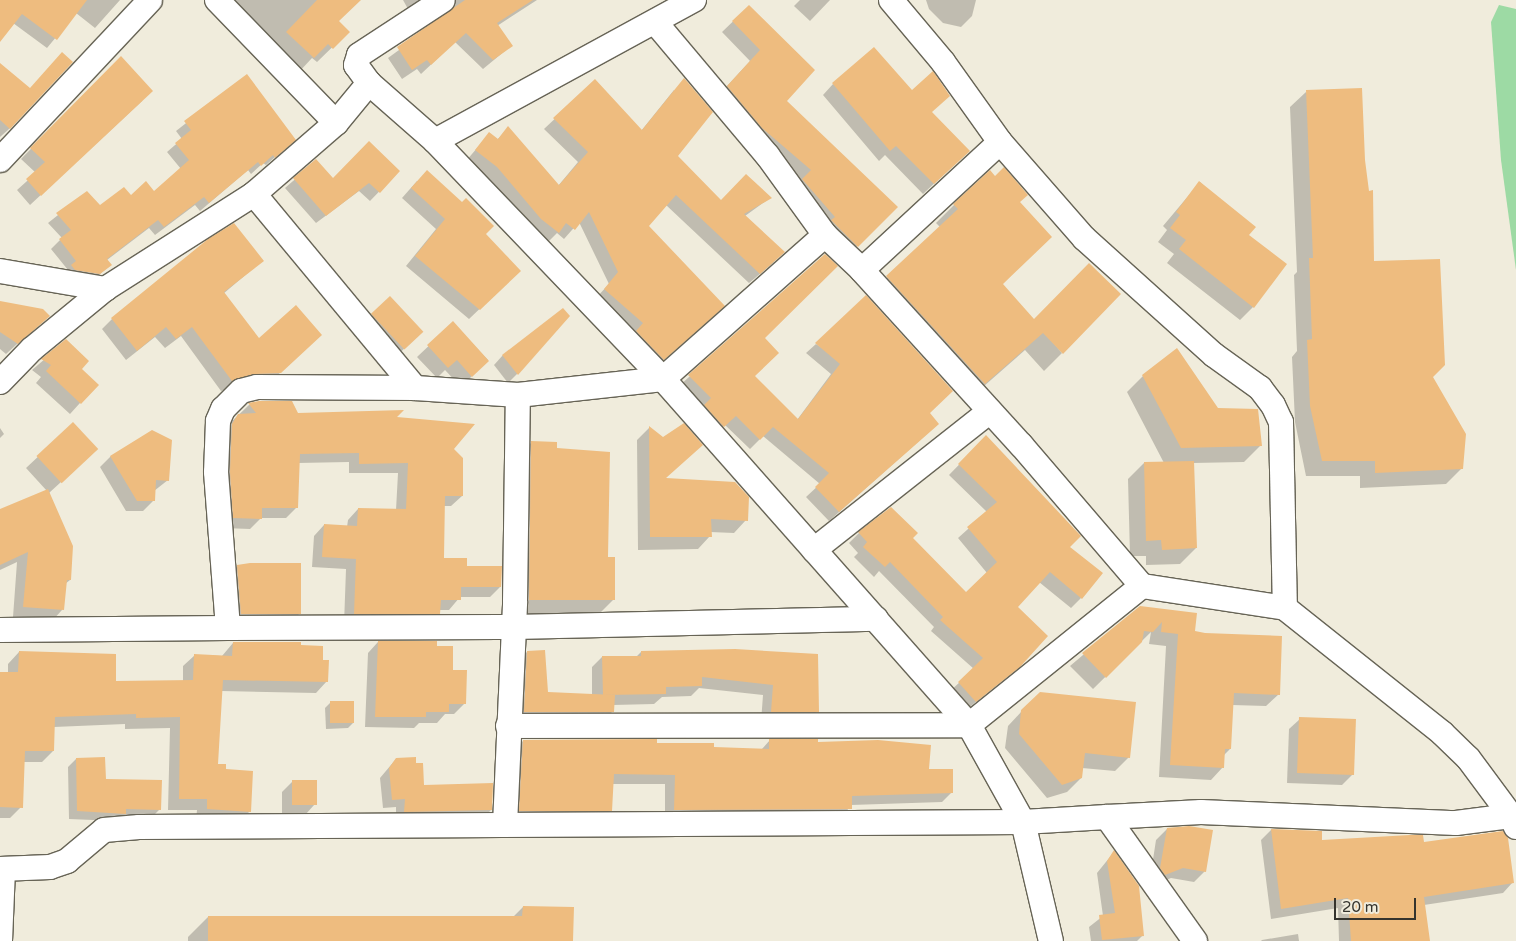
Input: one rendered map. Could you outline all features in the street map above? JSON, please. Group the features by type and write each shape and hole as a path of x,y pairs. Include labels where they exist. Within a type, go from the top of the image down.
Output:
{"street":[{"path":"0,160 150,0"},
{"path":"218,0 336,123"},
{"path":"444,0 358,55 356,65 369,83 435,141 663,379 969,725 1023,822 1051,941"},
{"path":"435,141 656,23 694,0"},
{"path":"891,0 943,62 1000,142 1084,238 1214,355 1260,388 1273,404 1281,422 1285,608"},
{"path":"656,23 767,155 825,235 862,270 990,411 1142,586 1285,608 1442,733 1468,758 1514,822"},
{"path":"0,382 32,349 105,290 254,194 336,123 369,83"},
{"path":"862,270 1000,142"},
{"path":"254,194 415,388"},
{"path":"228,628 216,472 218,421 223,409 241,391 257,387 415,388 518,395 663,379 825,235"},
{"path":"0,271 105,290"},
{"path":"505,825 514,627 518,395"},
{"path":"814,550 990,411"},
{"path":"508,726 969,725 1142,586"},
{"path":"0,630 514,627 876,619"},
{"path":"0,941 1,869 50,866 66,861 94,836 104,830 118,828 1023,822 1201,812 1456,824 1514,822"},
{"path":"1107,817 1195,941"}],"shaded area":[{"path":"1499,5 1516,9 1516,270 1501,160 1491,22"}],"building":[{"path":"0,0 87,0 57,40 22,14 0,42"},
{"path":"317,0 361,0 339,21 350,32 333,49 328,44 314,58 286,32"},
{"path":"465,0 533,0 497,23 513,46 493,60 466,33 431,65 427,60 412,70 397,47"},
{"path":"749,5 815,70 787,101 898,207 858,247 831,220 835,217 802,179 811,170 762,128 727,86 760,50 732,21"},
{"path":"874,47 912,90 933,71 950,96 932,112 970,151 934,184 896,146 890,151 832,83"},
{"path":"62,52 73,62 10,129 0,120 0,63 30,88"},
{"path":"121,56 153,91 41,196 26,179 45,162 30,148"},
{"path":"247,74 296,140 275,158 273,155 261,166 258,162 209,203 204,197 164,227 158,220 107,259 112,265 100,274 75,270 71,265 76,261 59,239 71,230 56,213 87,191 100,205 124,187 131,195 146,181 154,191 189,160 175,143 191,130 184,121"},
{"path":"684,78 713,112 678,156 721,200 746,174 772,198 744,214 785,252 760,274 676,195 649,226 725,306 664,360 636,331 643,323 604,289 618,272 589,212 575,230 566,223 559,233 541,219 497,167 475,150 489,132 498,139 508,126 559,185 588,152 553,118 595,79 642,130"},
{"path":"1362,88 1365,160 1369,191 1373,190 1374,261 1440,259 1445,365 1433,377 1466,434 1463,469 1375,473 1375,461 1322,461 1310,406 1307,340 1312,339 1309,258 1313,258 1306,90"},
{"path":"369,141 400,171 380,193 369,183 326,216 293,178 316,159 333,178"},
{"path":"1004,167 1028,195 1020,202 1052,237 1003,284 1034,319 1089,263 1121,294 1063,354 1043,333 985,384 886,276 958,209 953,204 990,170 995,176"},
{"path":"427,170 462,202 466,198 494,226 486,234 521,271 480,310 415,256 445,219 411,188"},
{"path":"1199,181 1256,227 1249,235 1287,264 1254,308 1179,249 1186,240 1170,228 1180,215 1176,212"},
{"path":"234,223 264,261 224,292 259,338 296,305 322,335 281,373 254,374 232,381 192,327 176,339 166,327 137,351 111,318 208,239"},
{"path":"825,254 838,266 765,338 779,353 755,376 798,419 840,364 815,343 866,295 953,391 930,413 939,424 839,512 815,487 829,473 773,427 760,440 736,416 724,427 704,405 711,398 688,375"},
{"path":"390,296 423,332 404,350 371,314"},
{"path":"0,301 43,309 50,316 18,344 0,332"},
{"path":"563,308 570,316 518,375 502,355"},
{"path":"453,321 489,361 472,377 457,360 448,368 427,345"},
{"path":"66,339 89,361 82,369 99,385 81,404 46,371 51,365 41,359"},
{"path":"1177,348 1218,408 1258,409 1262,446 1181,448 1142,375"},
{"path":"292,401 298,413 404,410 397,417 475,424 454,449 463,458 463,496 445,496 444,558 467,558 467,566 502,566 501,587 461,587 461,600 441,600 440,614 354,614 356,559 322,557 324,524 357,526 358,508 406,509 408,463 359,464 359,453 300,454 298,508 262,508 262,519 233,518 230,472 232,424 238,414 256,413 248,403"},
{"path":"73,422 98,449 62,483 36,456"},
{"path":"684,423 703,445 666,478 735,482 749,497 748,521 711,519 712,537 650,537 649,426 663,437"},
{"path":"152,430 172,440 169,481 156,480 155,501 137,501 110,456"},
{"path":"986,435 1081,536 1070,547 1103,573 1082,599 1050,572 1018,607 1048,636 1020,667 976,702 958,682 983,658 940,620 943,617 890,562 885,567 863,547 867,542 858,532 891,507 918,533 913,538 966,592 997,562 967,527 997,502 958,464"},
{"path":"531,441 557,442 557,448 610,452 608,557 615,557 615,600 529,600"},
{"path":"1194,461 1197,548 1162,550 1161,540 1146,541 1144,462"},
{"path":"48,489 73,546 71,580 67,580 64,610 23,607 28,552 0,565 0,509"},
{"path":"250,563 301,563 301,614 241,614 237,565"},
{"path":"1140,606 1197,613 1195,631 1282,636 1280,695 1234,693 1231,749 1225,749 1224,768 1170,765 1178,634 1161,632 1162,622 1153,632 1144,631 1142,642 1106,678 1082,653"},
{"path":"378,641 437,641 437,646 453,646 453,670 467,670 466,704 449,704 449,712 426,712 426,717 375,717"},
{"path":"233,642 301,642 301,645 323,646 323,660 329,660 328,682 223,680 218,764 226,764 226,769 253,771 251,812 207,809 207,799 179,799 180,717 136,718 136,714 55,717 54,751 25,751 23,808 0,807 0,672 18,672 19,651 116,654 116,681 193,680 194,654 232,656"},
{"path":"735,649 818,654 819,712 771,712 773,685 702,677 702,686 666,687 666,694 603,695 602,656 641,656 641,651"},
{"path":"545,650 548,692 615,695 614,712 524,712 527,651"},
{"path":"1040,692 1136,702 1130,758 1085,753 1082,778 1062,785 1019,734 1021,710"},
{"path":"330,701 354,701 354,723 330,723"},
{"path":"1299,717 1356,719 1354,775 1297,773"},
{"path":"657,739 657,743 714,743 714,747 769,749 769,739 818,739 818,742 878,740 931,745 929,769 953,769 953,793 852,796 852,809 674,810 675,775 614,774 612,811 519,811 523,740"},
{"path":"105,757 106,779 162,780 161,810 126,809 126,814 77,811 76,758"},
{"path":"416,757 416,763 423,763 424,785 493,783 492,810 404,812 405,799 392,800 389,768 396,758"},
{"path":"292,780 317,780 317,805 292,805"},
{"path":"1189,826 1213,830 1206,872 1183,868 1165,875 1160,868 1167,828"},
{"path":"1271,829 1322,831 1322,840 1423,835 1424,842 1503,831 1508,838 1514,883 1424,897 1430,941 1351,941 1348,898 1281,909"},
{"path":"1114,850 1139,886 1144,936 1102,940 1099,915 1115,913 1107,861"},
{"path":"523,906 574,907 573,941 208,941 208,916 522,916"}]}
